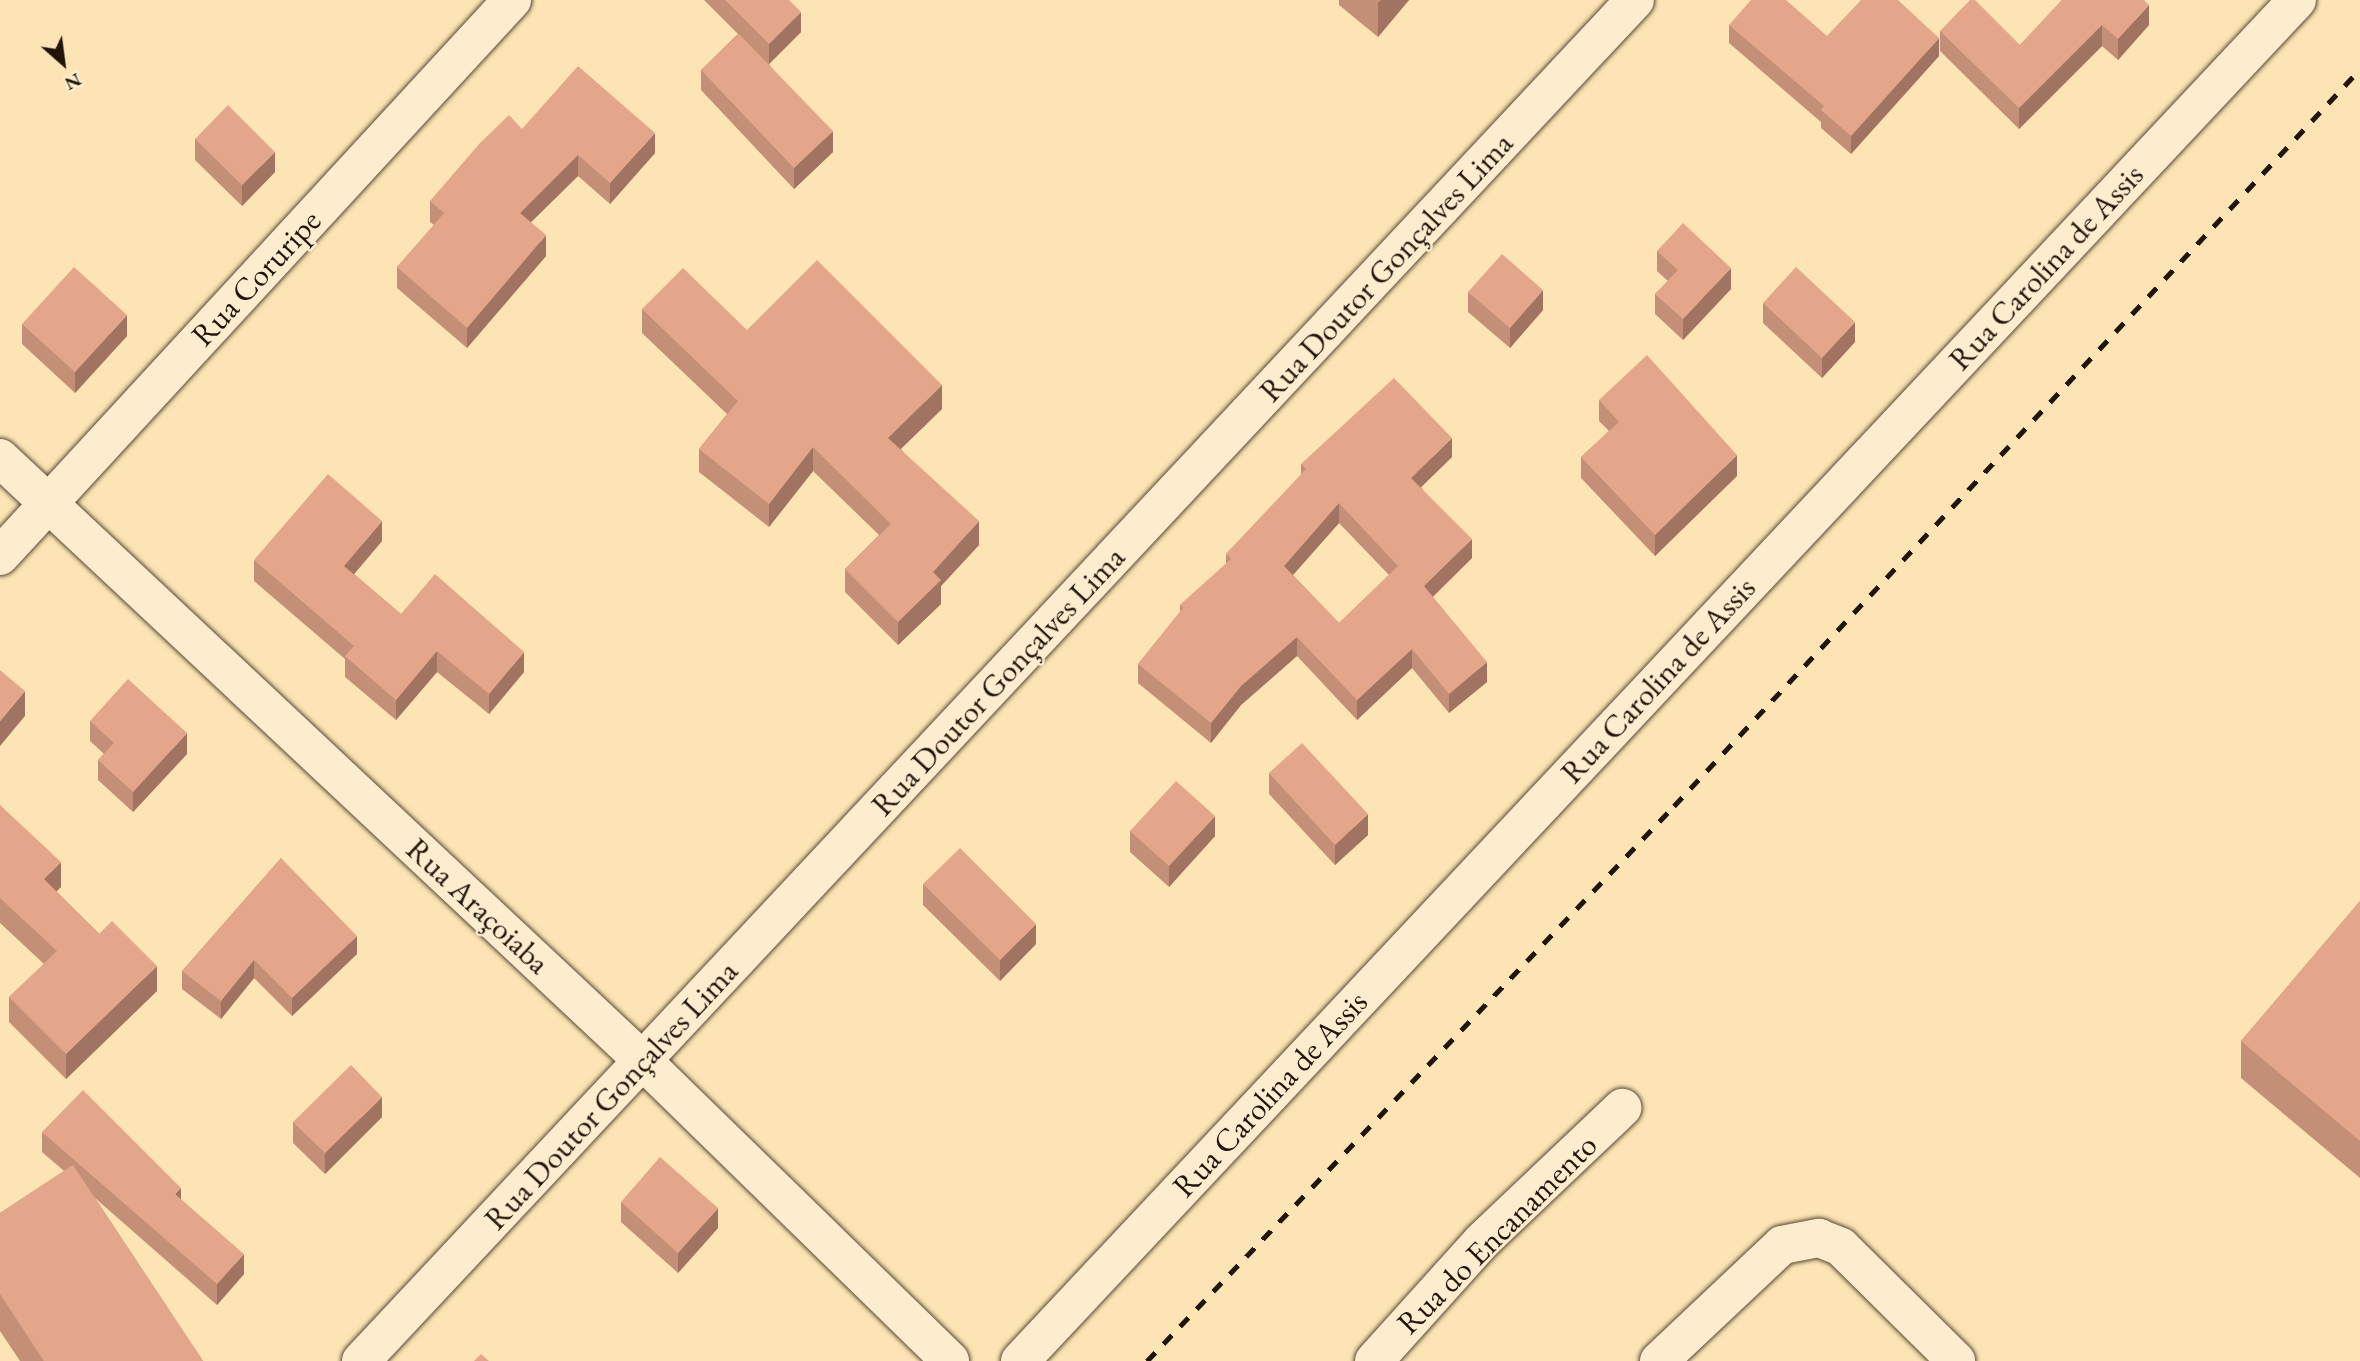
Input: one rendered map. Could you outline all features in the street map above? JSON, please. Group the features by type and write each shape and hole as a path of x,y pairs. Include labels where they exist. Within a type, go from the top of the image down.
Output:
{"street":[{"name":"Rua Coruripe","path":"0,556 512,0"},
{"name":"Rua Doutor Gonçalves Lima","path":"361,1361 1635,0"},
{"name":"Rua Carolina de Assis","path":"1020,1361 2297,0"},
{"name":"Rua Araçoiaba","path":"0,458 643,1061 950,1361"},
{"name":"Rua do Encanamento","path":"1374,1361 1481,1242 1622,1108"},
{"path":"1671,1357 1782,1245 1819,1238 1841,1247 1956,1361"}],"building":[{"path":"725,0 789,0 801,12 769,44"},
{"path":"1751,0 1786,0 1827,36 1861,0 1898,0 1939,38 1851,136 1821,110 1824,106 1729,25"},
{"path":"1970,0 1975,0 2020,45 2062,0 2144,0 2149,5 2118,39 2102,25 2019,108 1940,31"},
{"path":"739,34 833,131 794,168 701,70"},
{"path":"578,66 655,133 610,183 578,155 520,213 546,235 467,328 397,267 444,213 430,201 480,143 509,115 522,129"},
{"path":"228,105 275,152 242,185 195,139"},
{"path":"1683,223 1731,268 1683,319 1655,294 1678,270 1657,251"},
{"path":"1502,254 1543,290 1510,328 1468,292"},
{"path":"817,260 942,385 888,438 979,521 933,572 941,580 898,622 845,569 891,524 813,447 769,504 699,449 738,401 642,309 683,268 747,330"},
{"path":"74,267 127,315 75,372 22,324"},
{"path":"1796,267 1855,322 1822,358 1763,303"},
{"path":"1647,355 1737,455 1655,535 1581,457 1619,422 1599,400"},
{"path":"1394,378 1452,438 1411,478 1472,539 1424,586 1487,662 1449,694 1412,649 1357,700 1297,637 1241,686 1211,723 1138,664 1183,608 1180,605 1231,559 1226,554 1306,469 1301,464","holes":["1339,503 1398,566 1339,623 1284,566"]},
{"path":"328,474 382,521 344,566 401,614 435,574 524,652 489,694 437,651 396,700 345,656 354,646 254,560"},
{"path":"0,670 25,691 0,721"},
{"path":"128,679 187,733 133,792 98,760 114,743 90,721"},
{"path":"1302,743 1368,814 1335,845 1269,773"},
{"path":"1176,781 1215,816 1169,866 1130,831"},
{"path":"0,805 61,862 44,879 99,934 112,921 157,966 66,1054 9,997 57,951 0,898"},
{"path":"960,848 1036,924 1000,960 923,884"},
{"path":"281,858 357,936 292,998 254,960 221,1001 182,971"},
{"path":"2360,901 2360,1141 2241,1041"},
{"path":"351,1065 382,1097 325,1153 293,1122"},
{"path":"83,1090 181,1188 175,1194 244,1254 217,1284 42,1132"},
{"path":"660,1157 718,1208 678,1253 621,1202"},
{"path":"73,1165 203,1361 44,1361 0,1294 0,1213"},
{"path":"481,1354 489,1361 474,1361"}],"railway":[{"path":"1147,1361 1674,806 2360,69"}]}
